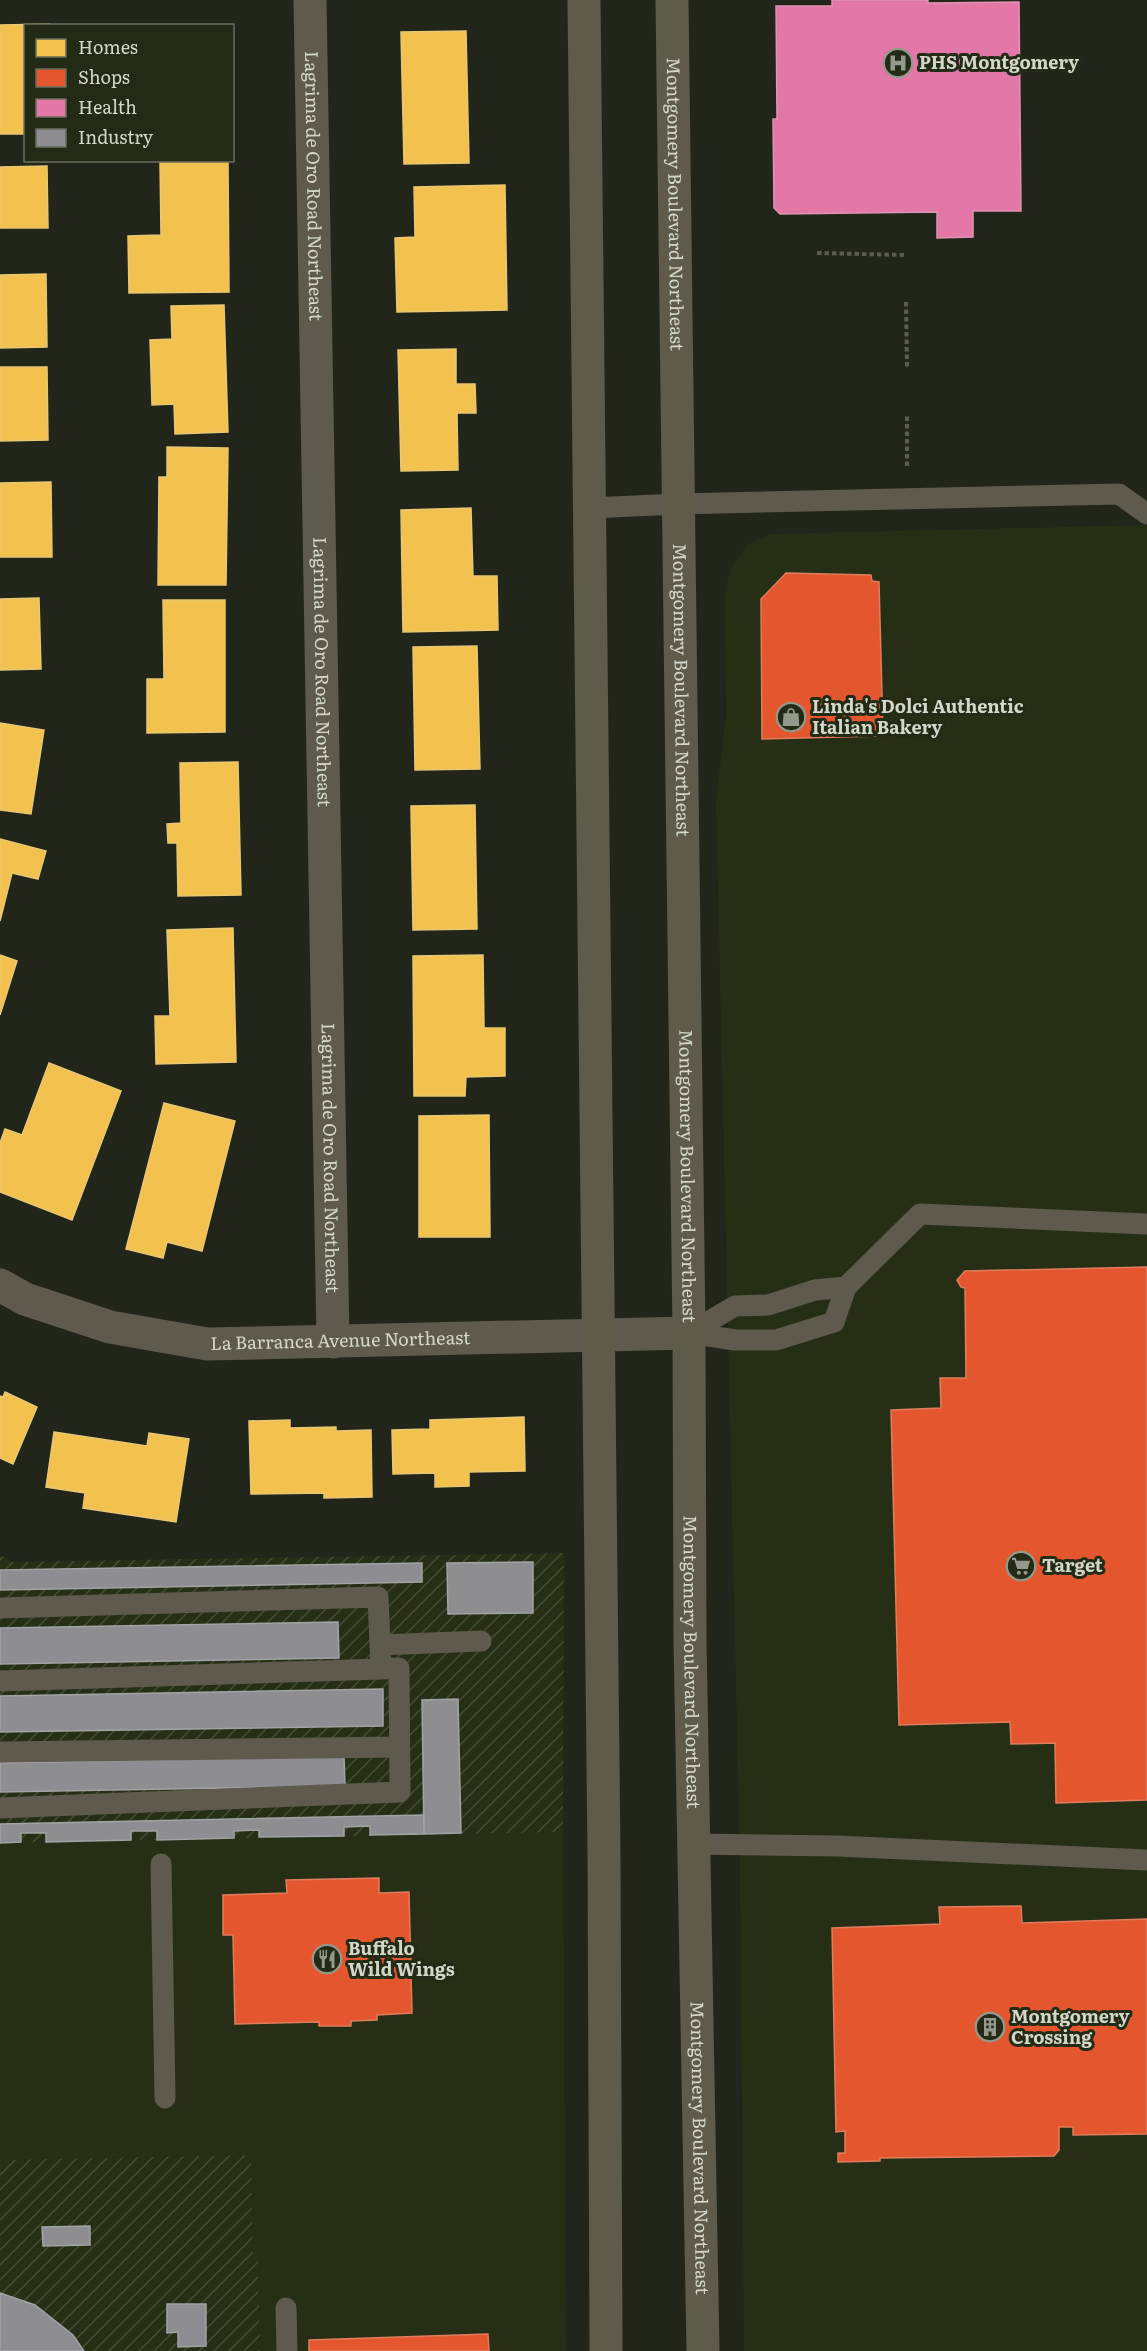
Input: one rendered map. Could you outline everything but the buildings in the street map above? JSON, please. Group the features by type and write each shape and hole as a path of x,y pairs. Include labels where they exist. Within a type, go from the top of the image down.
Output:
{"main road":[{"path":"584,0 599,1335 606,2351"},
{"name":"Montgomery Boulevard Northeast","path":"672,0 690,1640 703,2351"}],"street":[{"name":"Lagrima de Oro Road Northeast","path":"310,0 333,1342"},
{"name":"La Barranca Avenue Northeast","path":"0,1285 25,1299 110,1327 207,1344 688,1333"}],"lane":[{"path":"590,508 1119,494 1146,510"},
{"name":"La Barranca Avenue Northeast","path":"688,1333 735,1340 776,1340 834,1322 846,1287 920,1214 1147,1224"},
{"name":"La Barranca Avenue Northeast","path":"688,1333 735,1306 768,1305 816,1290 846,1287"},
{"path":"0,1608 378,1597 381,1669"},
{"path":"380,1645 481,1641"},
{"path":"0,1681 399,1668 400,1792 0,1808"},
{"path":"0,1752 399,1747"},
{"path":"694,1844 837,1846 1147,1860"},
{"path":"161,1864 165,2098"},
{"path":"286,2308 287,2351"}],"path":[{"path":"817,253 905,255"},
{"path":"906,302 907,367"},
{"path":"907,466 908,414"}],"shaded area":[{"path":"1147,525 1147,2351 744,2351 740,1864 716,800 726,718 725,593 731,567 747,545 770,534"},
{"path":"564,1553 563,1832 0,1843 0,1555 11,1562"},
{"path":"563,1832 566,2351 260,2351 258,2258 253,2258 251,2155 0,2160 0,1843"},
{"path":"251,2155 253,2257 258,2258 260,2351 0,2351 0,2160"}],"place":[{"name":"PHS Montgomery","path":"898,63"},
{"name":"Linda's Dolci Authentic Italian Bakery","path":"791,717"},
{"name":"Target","path":"1021,1566"},
{"name":"Buffalo Wild Wings","path":"327,1959"},
{"name":"Montgomery Crossing","path":"990,2027"}]}
